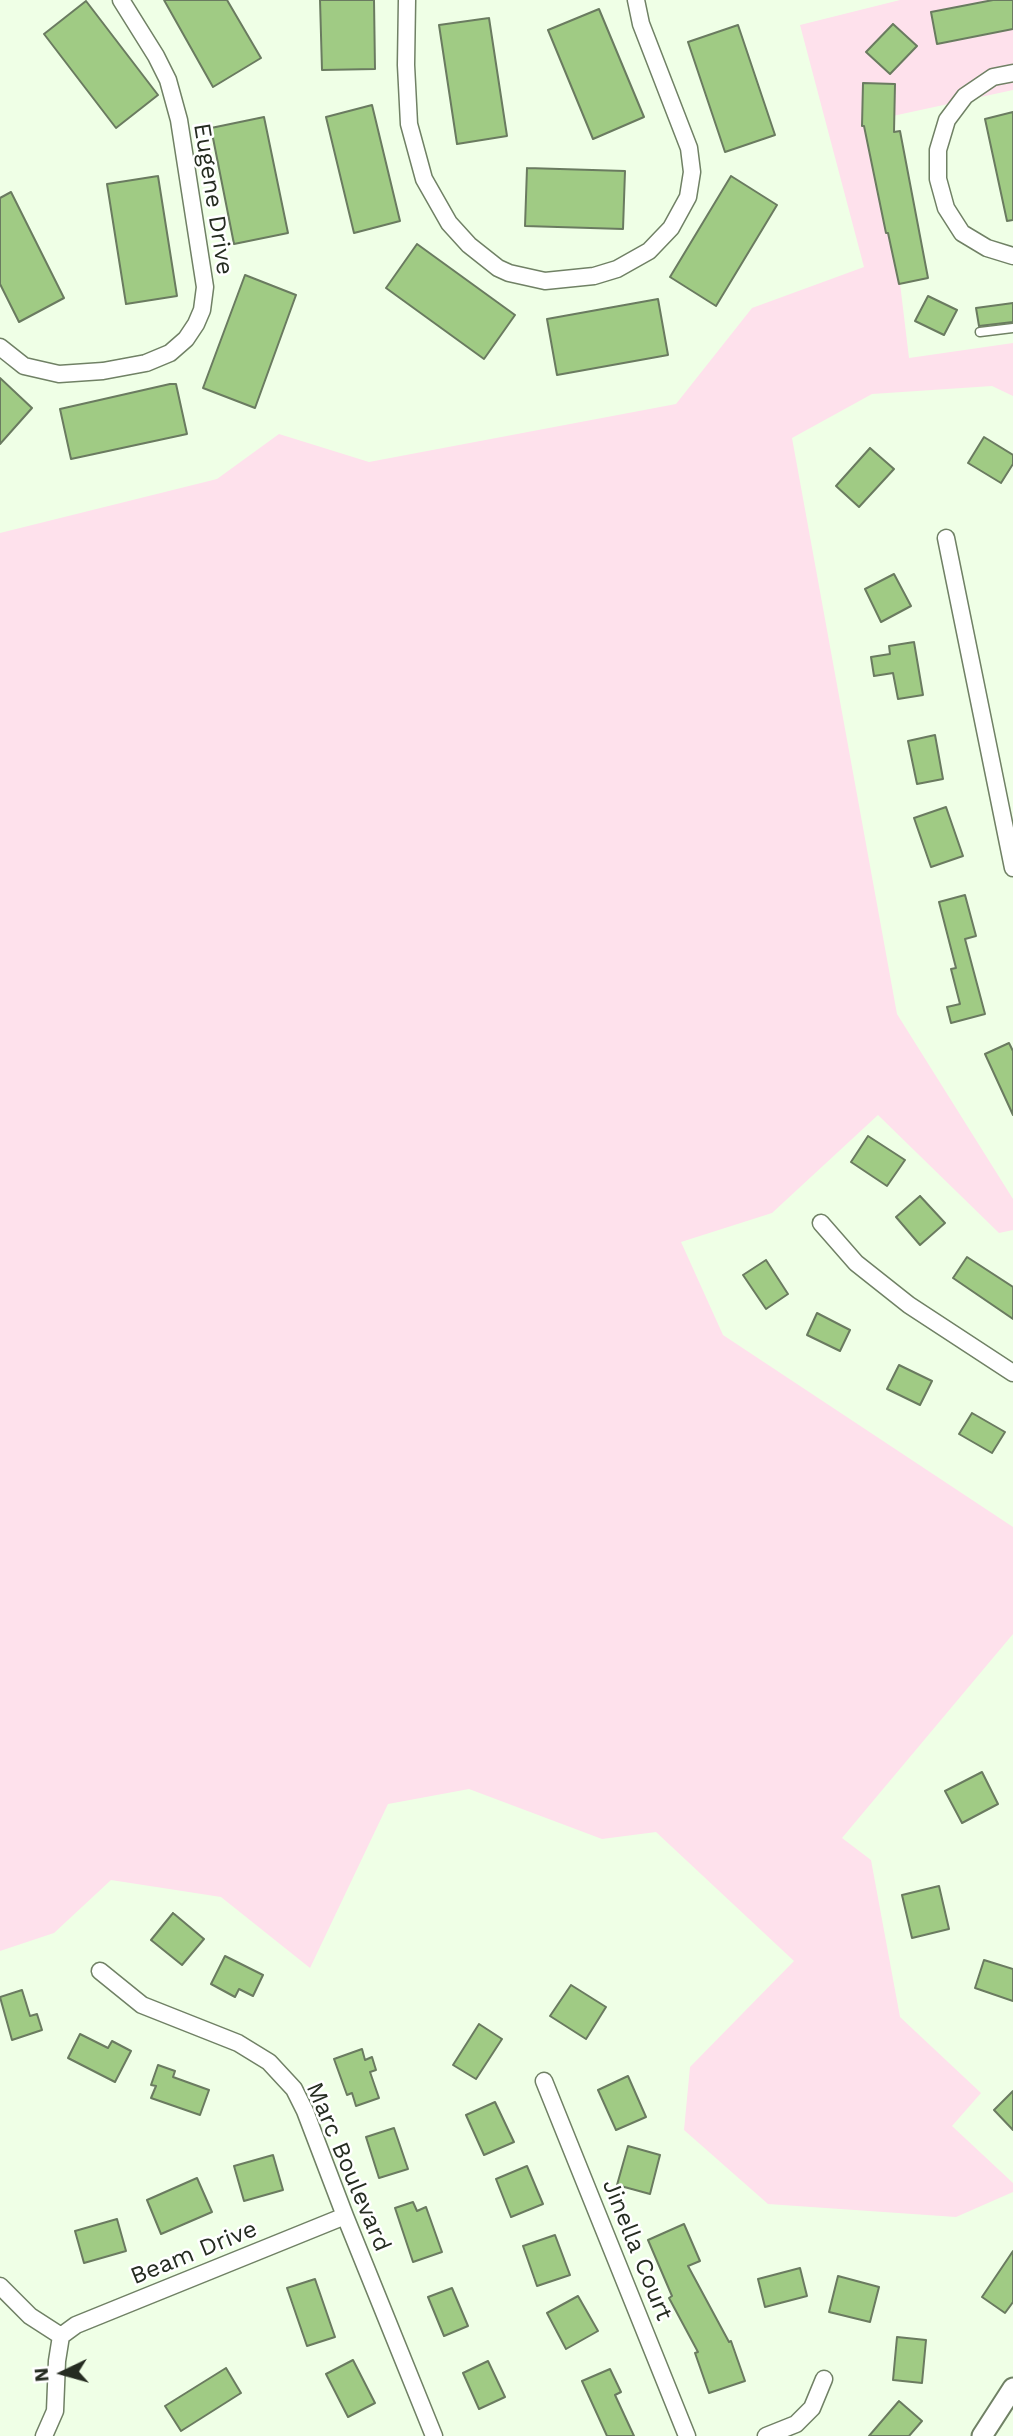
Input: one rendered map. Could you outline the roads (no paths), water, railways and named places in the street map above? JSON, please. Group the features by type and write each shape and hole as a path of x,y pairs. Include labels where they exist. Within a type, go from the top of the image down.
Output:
{"street":[{"name":"Eugene Drive","path":"0,347 24,366 59,374 103,371 146,363 170,353 186,339 202,310 205,287 179,120 168,80 121,0"},
{"path":"407,0 409,124 424,179 449,223 469,245 498,268 545,281 594,276 617,269 649,251 671,228 688,197 692,173 689,148 641,24 636,0"},
{"path":"1013,73 993,77 965,96 947,120 938,150 938,179 946,208 962,233 987,248 1013,256"},
{"path":"946,538 1013,868"},
{"path":"821,1223 856,1263 909,1305 1013,1373"},
{"name":"Marc Boulevard","path":"100,1971 142,2005 238,2043 269,2062 287,2079 305,2111 434,2436"},
{"name":"Jinella Court","path":"544,2081 687,2436"},
{"name":"Beam Drive","path":"61,2336 76,2325 345,2216"},
{"path":"0,2286 30,2316 61,2336 55,2411 44,2436"},
{"path":"766,2436 796,2424 812,2408 824,2379"},
{"path":"982,2436 1013,2388"}],"lane":[{"path":"980,332 1013,328"}]}
